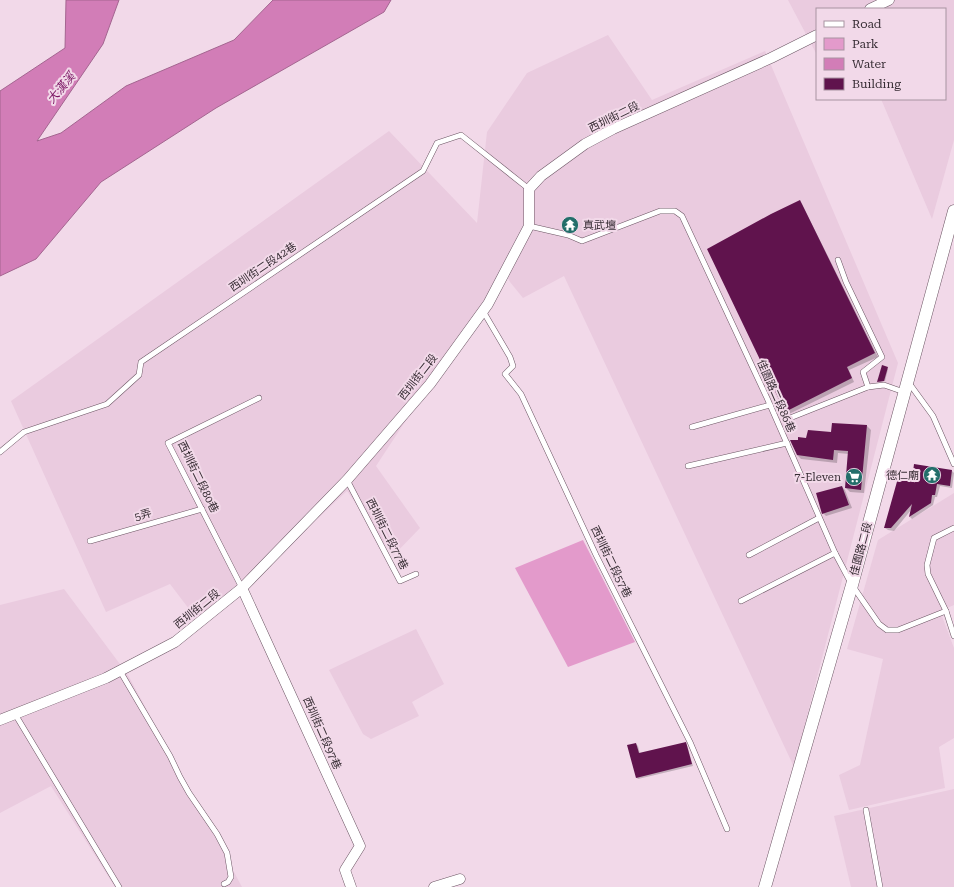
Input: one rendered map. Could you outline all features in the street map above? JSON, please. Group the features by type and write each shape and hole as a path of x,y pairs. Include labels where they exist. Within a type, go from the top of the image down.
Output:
{"street":[{"path":"872,8 889,0"},
{"name":"西圳街二段","path":"0,720 106,678 175,642 242,588 347,480 430,384 488,304 529,226 529,189 541,176 585,144 614,129 771,58 816,36"},
{"name":"佳園路二段","path":"766,887 950,233 954,211"},
{"name":"西圳街二段97巷","path":"242,588 360,846 345,870 351,887"},
{"path":"434,887 460,879"}],"lane":[{"name":"西圳街二段42巷","path":"0,452 24,432 107,404 139,375 141,362 423,170 437,142 461,135 529,189"},
{"name":"佳園路二段86巷","path":"529,226 568,235 582,241 660,211 675,211 682,216 770,405 835,553 852,585 879,624 886,630 898,630 946,611"},
{"path":"838,260 846,282 882,357 863,372 868,387"},
{"name":"西圳街二段57巷","path":"483,310 510,357 513,366 505,374 521,394 596,555 690,742 727,829"},
{"path":"790,418 868,387 884,385 906,386 934,416 954,464"},
{"name":"西圳街二段80巷","path":"242,588 168,443 259,398"},
{"path":"692,427 770,405"},
{"path":"688,466 787,443"},
{"name":"西圳街二段77巷","path":"347,480 400,581 416,574"},
{"name":"5弄","path":"90,540 202,509"},
{"path":"748,555 819,518"},
{"path":"954,528 934,538 927,565 928,574 946,611 954,636"},
{"path":"741,601 835,553"},
{"path":"120,671 170,756 189,794 217,834 226,852 232,877 224,884"},
{"path":"15,714 119,887"},
{"path":"866,810 880,887"}],"shaded area":[{"path":"788,0 954,0 954,140 932,219 881,100 946,100 946,8 816,8 816,53"},
{"path":"608,35 652,100 765,51 898,363 794,767 564,276 523,298 510,282 504,271 376,466 420,528 393,556 347,491 202,626 170,584 106,612 11,401 389,131 477,223 487,132 527,73"},
{"path":"954,493 954,605 940,611 954,648 954,738 939,747 945,788 849,810 839,775 860,765 883,659 847,649 878,540"},
{"path":"64,589 128,675 242,887 115,887 51,786 0,813 0,605"},
{"path":"416,629 444,684 412,702 419,716 371,739 363,734 329,670"},
{"path":"954,789 954,887 851,887 834,816"}],"green space":[{"path":"583,540 635,642 568,667 515,568"}],"water":[{"name":"大漢溪","path":"66,0 119,0 103,44 37,141 61,133 126,86 234,40 273,0 391,0 384,12 216,108 101,182 36,259 0,276 0,91 65,48"}],"building":[{"path":"800,200 875,353 847,367 852,378 785,412 707,249"},
{"path":"882,365 888,367 884,381 877,382"},
{"path":"832,423 867,425 861,490 845,488 848,451 834,450 833,460 797,455 790,440 798,440 798,437 806,438 808,430 831,432"},
{"path":"914,464 952,470 950,486 937,484 935,495 932,495 931,503 909,517 912,504 891,528 884,528 898,478 912,480"},
{"path":"842,486 849,505 822,514 816,493"},
{"path":"686,742 692,764 636,778 627,745 636,743 639,753"}],"place":[{"name":"真武壇","path":"570,225"},
{"name":"德仁廟","path":"932,475"},
{"name":"7-Eleven","path":"854,477"}]}
